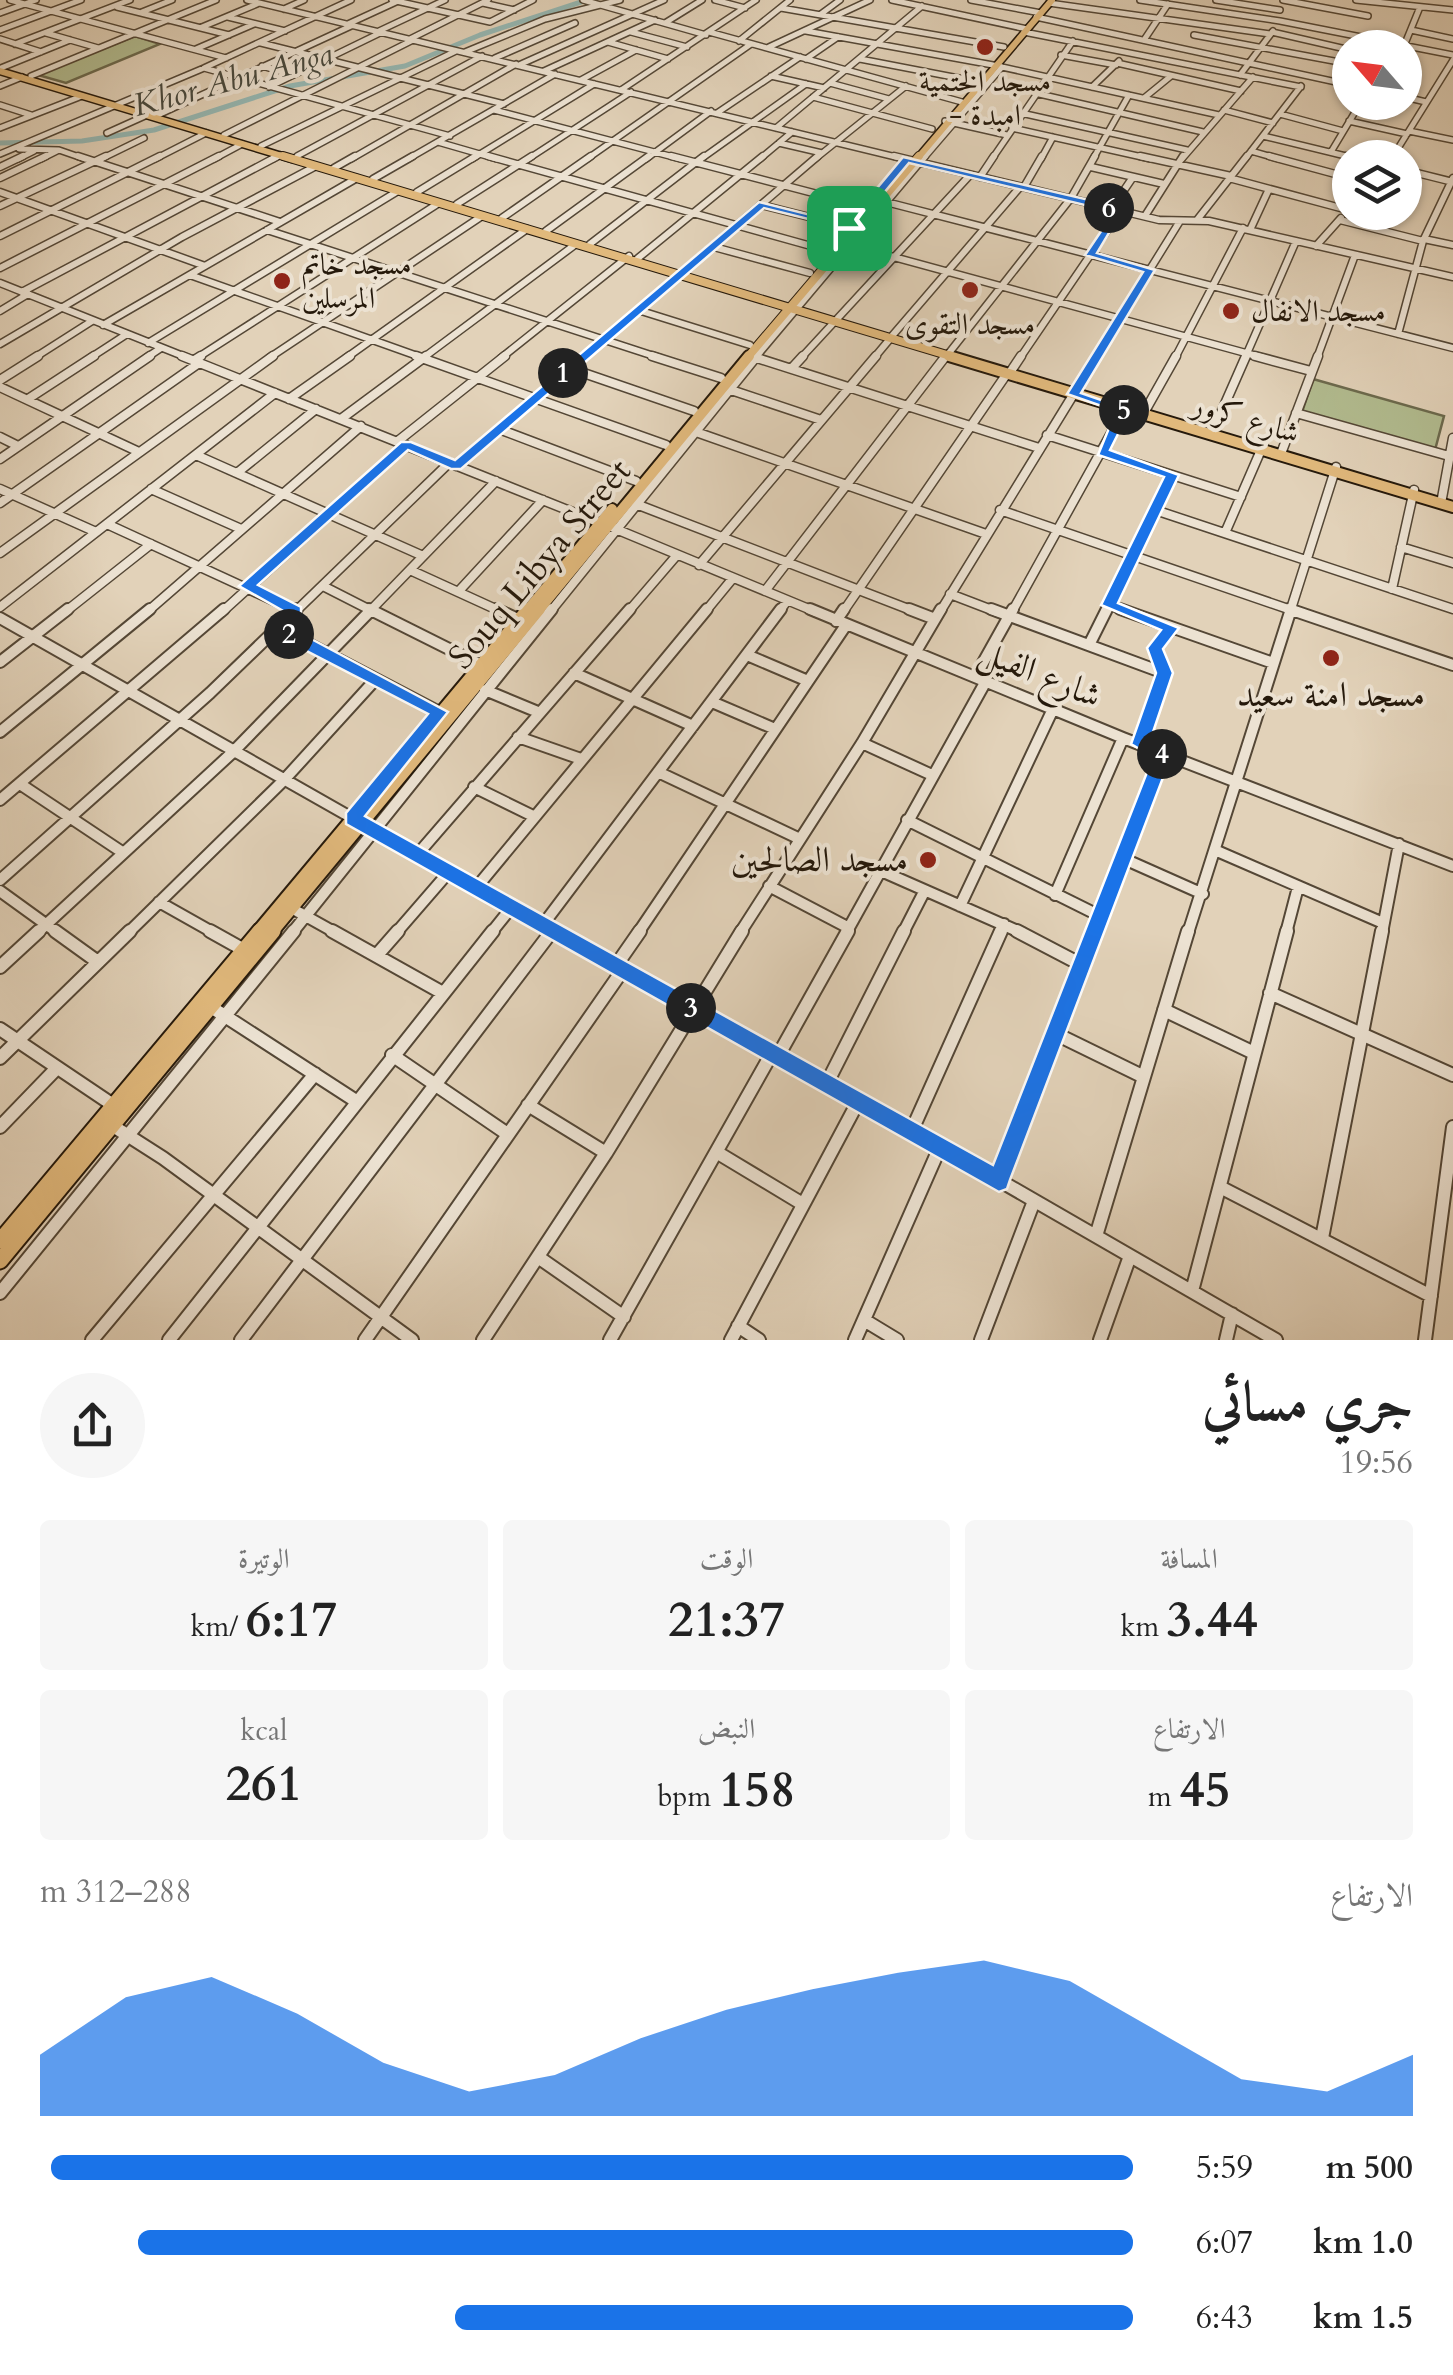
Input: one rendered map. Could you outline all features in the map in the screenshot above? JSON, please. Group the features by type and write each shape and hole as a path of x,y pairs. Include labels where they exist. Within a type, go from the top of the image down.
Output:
{"main road":[{"name":"Souq Libya Street","path":"0,1261 210,1008 299,912 440,712 479,664 608,526 636,481 750,344 847,245 932,129 995,66 1044,9"},
{"name":"Souq Libya Street","path":"0,1241 244,950 362,824 789,306 810,273 949,122 959,101 974,81 995,66 1004,47 1026,30"},
{"path":"0,68 82,96 158,115 242,144 631,258"},
{"path":"26,77 789,306"},
{"path":"680,273 789,306"},
{"name":"شارع كرور","path":"789,306 1449,502"},
{"name":"شارع كرور","path":"1075,392 1124,410 1336,469"}],"street":[{"path":"10,0 226,58"},
{"path":"0,13 36,0"},
{"path":"0,30 81,0"},
{"path":"15,44 130,0"},
{"path":"157,0 169,1"},
{"path":"0,86 216,0"},
{"path":"246,0 1116,210 1247,229 1453,277"},
{"path":"284,9 304,0"},
{"path":"0,154 204,68 351,0"},
{"path":"158,115 396,0 490,22 533,0"},
{"path":"269,87 444,0"},
{"path":"582,0 959,101"},
{"path":"262,146 440,55 554,16 620,0"},
{"path":"334,168 517,65 664,0"},
{"path":"665,23 702,0"},
{"path":"715,0 745,8"},
{"path":"621,90 756,0"},
{"path":"739,41 790,0"},
{"path":"821,14 840,0"},
{"path":"767,48 870,0"},
{"path":"892,0 1073,42 1301,87"},
{"path":"776,128 896,28 936,0"},
{"path":"971,0 1271,34 1332,46"},
{"path":"1140,0 1179,3 1332,31"},
{"path":"1216,0 1280,10"},
{"path":"1271,19 1288,0 1368,16"},
{"path":"1356,0 1451,10"},
{"path":"1443,0 1451,10"},
{"path":"139,13 169,1"},
{"path":"224,135 486,1 514,10"},
{"path":"199,28 258,2"},
{"path":"1356,30 1376,2"},
{"path":"1144,40 1168,4"},
{"path":"114,6 228,35"},
{"path":"781,8 1004,47"},
{"path":"1411,30 1420,8"},
{"path":"1044,9 1144,40 1332,81"},
{"path":"554,16 595,29"},
{"path":"226,17 286,31"},
{"path":"544,72 655,20"},
{"path":"1240,75 1280,20"},
{"path":"492,59 575,23"},
{"path":"194,50 254,24"},
{"path":"1188,49 1196,26"},
{"path":"519,28 596,46"},
{"path":"806,31 1273,123"},
{"path":"44,32 101,49"},
{"path":"629,32 686,47"},
{"path":"1422,32 1453,39"},
{"path":"1194,35 1332,61"},
{"path":"546,231 714,112 838,37"},
{"path":"0,39 41,52"},
{"path":"0,68 70,40"},
{"path":"261,42 504,104"},
{"path":"608,42 668,59"},
{"path":"980,177 1044,77 1073,42"},
{"path":"502,218 751,44"},
{"path":"580,80 636,50"},
{"path":"1403,140 1453,58 1422,51"},
{"path":"1092,87 1128,52"},
{"path":"1181,78 1206,53"},
{"path":"1061,55 1241,91"},
{"path":"297,156 482,56"},
{"path":"860,58 974,81"},
{"path":"262,66 294,75"},
{"path":"995,66 949,122 1007,135"},
{"path":"204,68 450,136"},
{"path":"373,180 555,74"},
{"path":"771,76 824,88"},
{"path":"1144,98 1171,76"},
{"path":"1197,220 1309,76"},
{"path":"1145,216 1176,164 1253,77"},
{"path":"830,83 889,99"},
{"path":"417,192 594,84"},
{"path":"590,244 750,121 806,84"},
{"path":"0,880 179,720 453,464 834,142 906,86"},
{"path":"456,204 631,92"},
{"path":"1034,93 1204,132"},
{"path":"764,592 1071,198 1129,95"},
{"path":"0,128 82,96"},
{"path":"813,97 932,129"},
{"path":"1422,101 1426,102"},
{"path":"0,105 33,115"},
{"path":"494,110 867,207"},
{"path":"1021,113 1187,150"},
{"path":"1280,114 1343,130"},
{"path":"107,134 147,116"},
{"path":"1263,136 1331,152 1349,121 1453,140"},
{"path":"1012,128 1176,164 1332,205"},
{"path":"0,800 129,692 328,515 476,376 792,132"},
{"path":"0,236 206,133"},
{"path":"699,564 1022,187 1053,137"},
{"path":"0,206 144,138"},
{"path":"438,142 830,250"},
{"path":"779,142 822,153"},
{"path":"0,268 242,144"},
{"path":"0,167 40,149"},
{"path":"10,150 60,150 280,222"},
{"path":"0,178 60,150"},
{"path":"1250,151 1332,173"},
{"path":"0,310 280,155"},
{"path":"912,161 886,202 847,245 1311,371"},
{"path":"0,344 316,166"},
{"path":"1091,168 1164,184"},
{"path":"792,368 970,174"},
{"path":"1398,334 1424,240 1453,180 1422,174"},
{"path":"365,1340 528,1105 724,802 808,681 857,591 1090,255 1133,177"},
{"path":"103,325 357,178"},
{"path":"1145,411 1269,189"},
{"path":"148,343 398,191"},
{"path":"0,192 205,266"},
{"path":"886,202 1453,348"},
{"path":"0,503 196,362 439,203"},
{"path":"762,204 849,228"},
{"path":"0,553 240,378 482,216"},
{"path":"484,1340 606,1153 692,1008 862,743 1000,510 1180,221"},
{"path":"289,399 527,229"},
{"path":"1316,246 1332,229"},
{"path":"267,230 722,378"},
{"path":"1382,230 1453,245"},
{"path":"1213,431 1296,241"},
{"path":"342,419 576,244"},
{"path":"714,247 810,273"},
{"path":"1282,451 1354,255"},
{"path":"190,275 666,445"},
{"name":"شارع الفيل","path":"0,283 544,500 1123,738 1453,866"},
{"path":"362,824 487,690 608,526 636,504 758,358 789,306"},
{"path":"638,310 750,344"},
{"path":"92,320 0,383 138,452"},
{"path":"28,399 127,334"},
{"path":"0,459 160,348"},
{"path":"758,358 1039,448"},
{"path":"0,368 10,374"},
{"path":"568,368 694,411"},
{"path":"730,390 820,420"},
{"path":"0,607 276,393"},
{"path":"237,473 316,410"},
{"path":"610,1340 849,928 1124,410"},
{"path":"1296,413 1449,456"},
{"path":"0,732 84,666 360,426"},
{"path":"498,429 636,481"},
{"path":"696,432 986,534"},
{"path":"1047,435 1241,497"},
{"path":"0,437 18,446"},
{"path":"1449,502 1453,438"},
{"path":"1225,534 1261,450"},
{"path":"196,454 423,556"},
{"path":"1096,1236 1142,1076 1336,469"},
{"path":"1090,645 1172,475"},
{"path":"0,967 232,752 496,481"},
{"path":"0,489 96,532"},
{"path":"151,489 241,529"},
{"path":"1392,589 1413,493"},
{"path":"458,592 544,500"},
{"path":"636,504 935,620"},
{"path":"1000,510 1453,664"},
{"path":"1155,510 1453,610"},
{"path":"106,524 296,611"},
{"path":"0,662 151,544"},
{"path":"1402,547 1453,563"},
{"path":"417,854 677,556"},
{"path":"410,570 518,619"},
{"path":"476,888 733,578"},
{"path":"322,586 479,664"},
{"path":"950,594 1164,673"},
{"path":"241,1340 436,1084 658,772 787,601"},
{"path":"1109,605 1273,663"},
{"path":"0,618 618,969 859,1100 1276,1340"},
{"path":"278,628 440,712"},
{"path":"1140,744 1164,673 1155,648 1172,628"},
{"path":"748,655 808,681"},
{"path":"574,673 693,726"},
{"path":"0,1058 284,780 376,679"},
{"path":"474,685 538,712"},
{"path":"712,702 775,729"},
{"path":"960,906 1053,709"},
{"path":"0,716 12,723"},
{"path":"518,738 581,760"},
{"path":"1055,894 1123,738"},
{"path":"862,743 932,775"},
{"path":"999,1180 1163,754"},
{"path":"658,772 800,839"},
{"path":"20,784 122,852"},
{"path":"474,787 533,816"},
{"path":"907,820 1098,915"},
{"path":"1322,1238 1399,844"},
{"path":"1217,850 1383,923"},
{"path":"1122,858 1203,894"},
{"path":"879,870 1004,924 1080,964"},
{"path":"377,956 448,872"},
{"path":"769,886 849,928"},
{"path":"1192,1291 1298,887"},
{"path":"0,891 98,962"},
{"path":"828,1083 924,892"},
{"path":"158,902 244,950"},
{"path":"169,1340 510,908"},
{"path":"0,1293 130,1136 299,912 441,992"},
{"path":"912,1130 1004,924"},
{"path":"1270,992 1453,1075"},
{"path":"210,1008 356,1101"},
{"path":"1164,1010 1254,1053"},
{"path":"0,1029 113,1105"},
{"path":"1054,1034 1142,1076"},
{"path":"392,1055 506,1133"},
{"path":"0,1127 56,1069"},
{"path":"92,1340 315,1074"},
{"path":"760,1340 734,1333 859,1100"},
{"path":"528,1105 606,1153"},
{"path":"114,1126 412,1340"},
{"path":"1424,1340 1453,1127"},
{"path":"854,1340 940,1147"},
{"path":"718,1152 801,1203"},
{"path":"1220,1187 1431,1296"},
{"path":"981,1340 1034,1201"},
{"path":"538,1256 624,1317"},
{"path":"1100,1340 1130,1256"},
{"path":"1226,1340 1232,1314"},
{"path":"864,1320 896,1340"}],"green space":[{"path":"135,36 160,44 66,83 38,75"},
{"path":"1313,379 1444,416 1435,450 1302,412"}],"waterway":[{"name":"Khor Abu Anga","path":"0,143 82,141 154,130 290,86 405,66 480,35 587,0"}],"place":[{"name":"مسجد الختمية - امبدة","path":"985,47"},
{"name":"مسجد خاتم المرسلين","path":"282,281"},
{"name":"مسجد التقوى","path":"970,290"},
{"name":"مسجد الانفال","path":"1231,311"},
{"name":"مسجد امنة سعيد","path":"1331,658"},
{"name":"مسجد الصالحين","path":"928,860"}],"route":[{"path":"906,160 1120,210 1090,255 1150,270 1073,394 1124,410 1102,452 1172,475 1109,605 1172,628 1155,648 1164,673 1140,744 1163,754 999,1180 352,818 440,712 278,628 296,611 247,586 406,444 456,466 762,204 849,228 906,160"}]}
